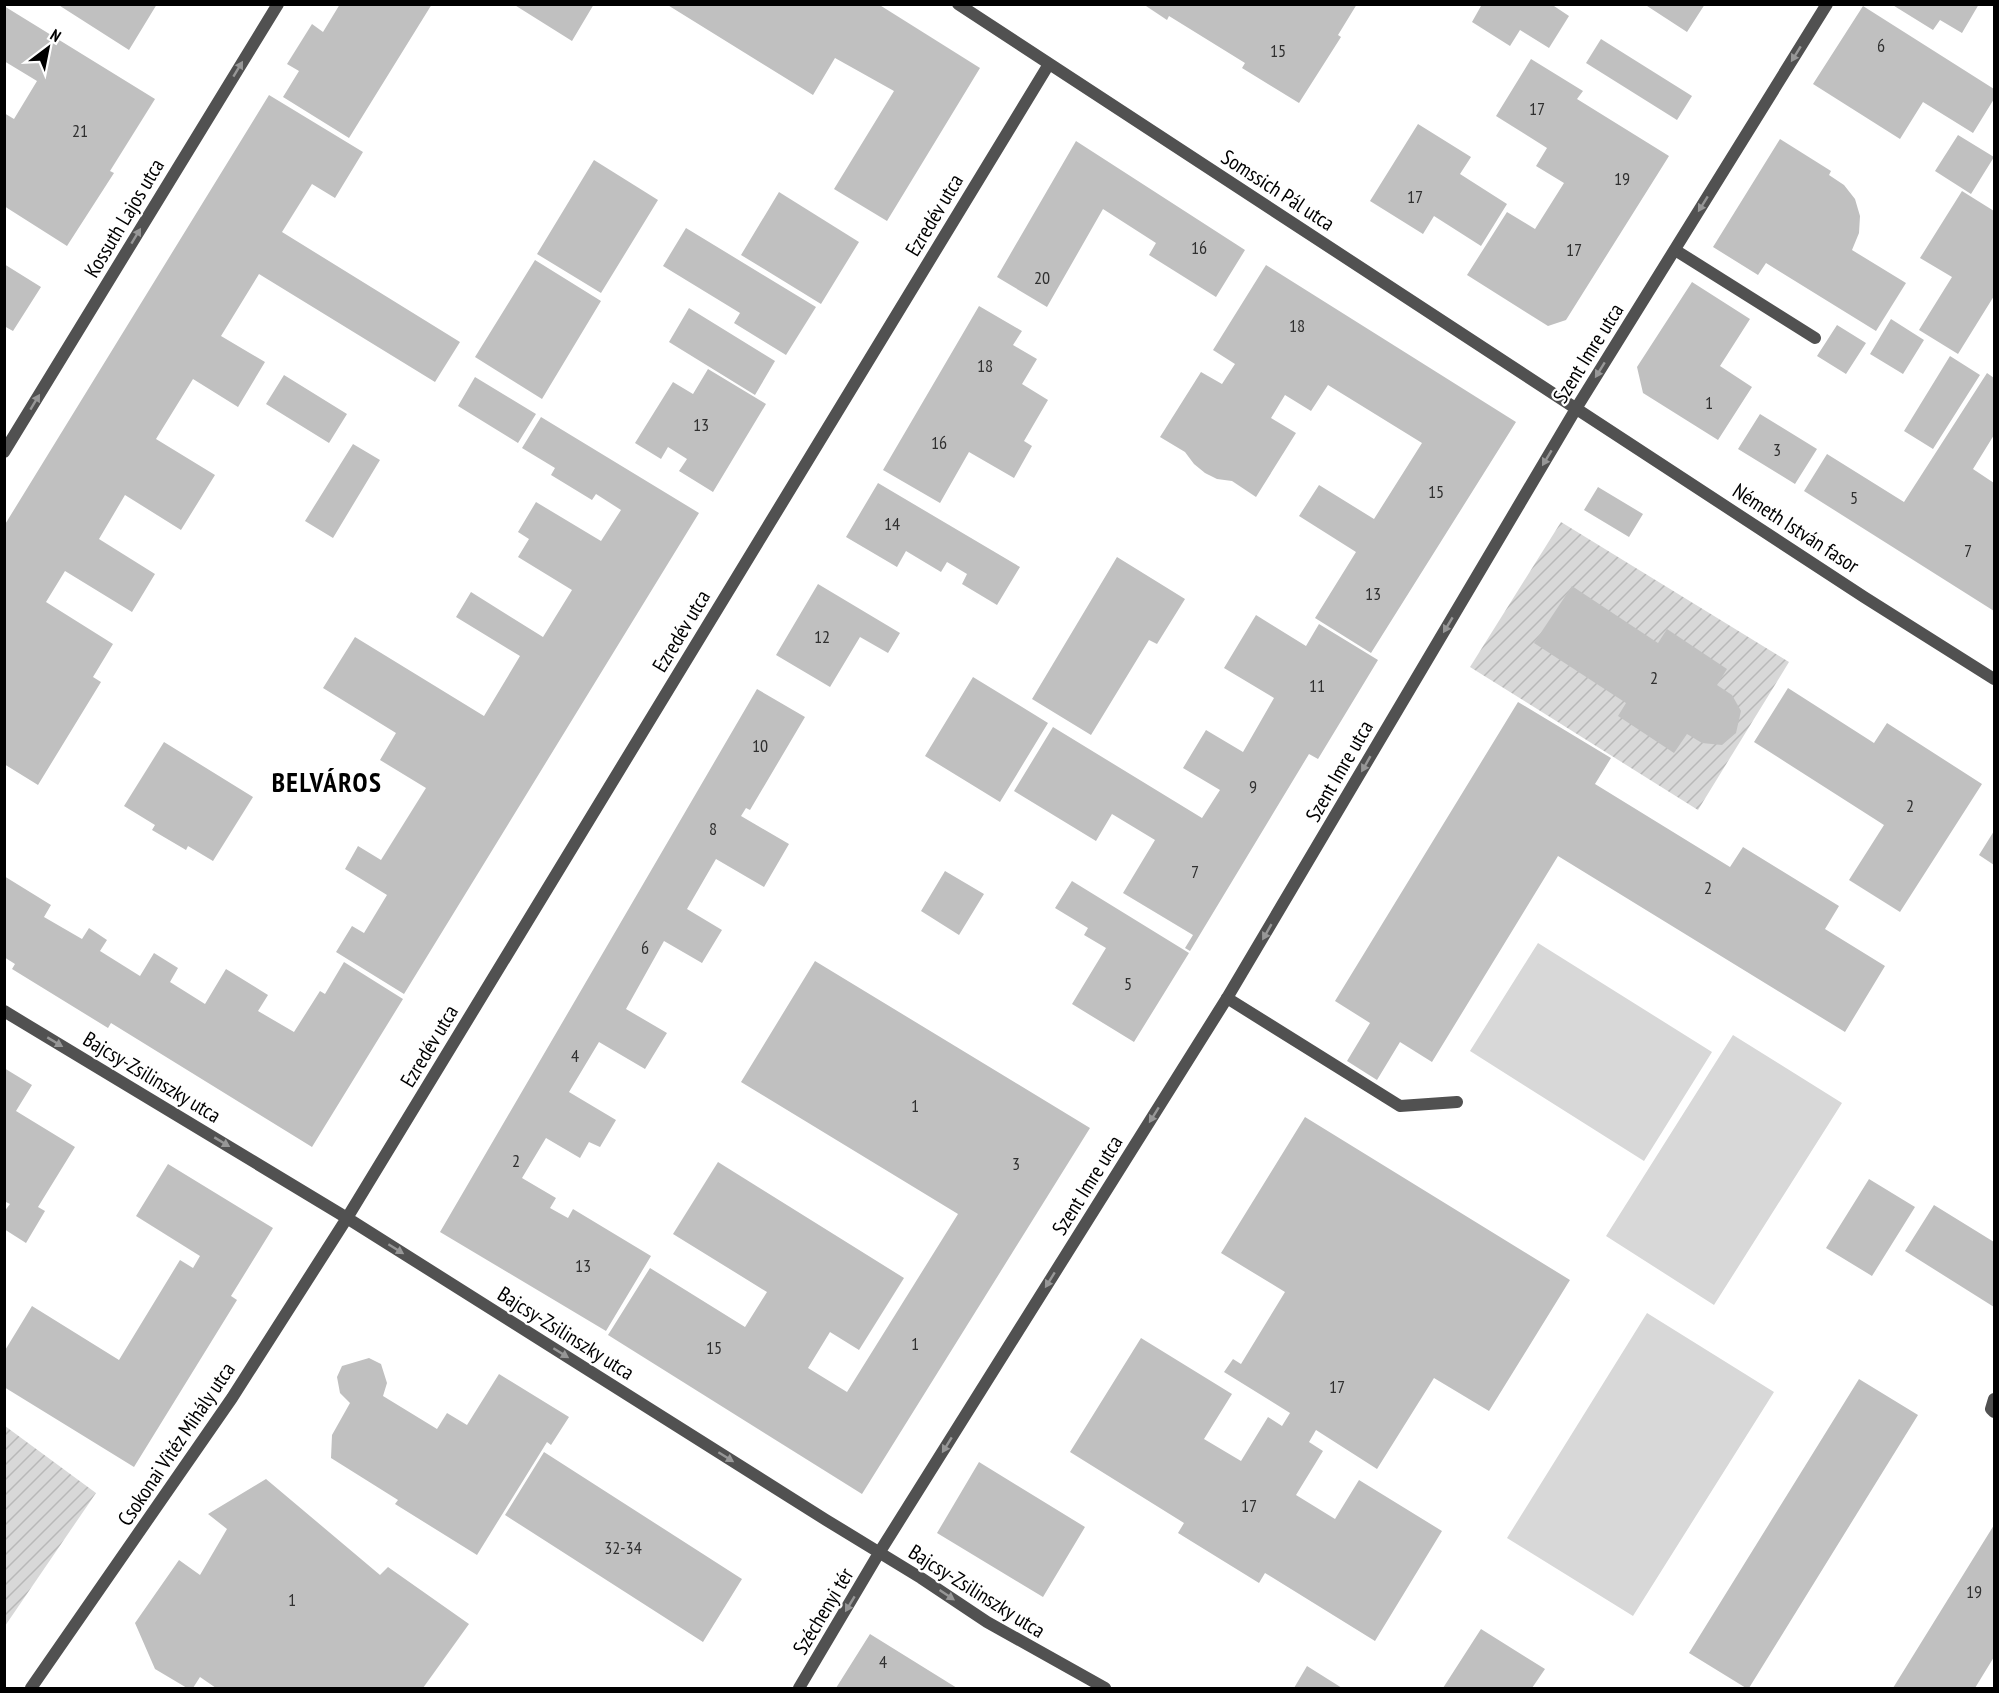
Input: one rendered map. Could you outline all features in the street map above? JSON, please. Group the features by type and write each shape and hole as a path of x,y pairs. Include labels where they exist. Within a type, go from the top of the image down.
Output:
{"street":[{"name":"Kossuth Lajos utca","path":"4,452 278,4"},
{"name":"Somssich Pál utca","path":"958,4 1577,407"},
{"name":"Szent Imre utca","path":"879,1553 1227,998 1577,407 1827,4"},
{"name":"Ezredév utca","path":"347,1218 1049,64"},
{"path":"1675,250 1815,338"},
{"name":"Németh István fasor","path":"1577,407 1864,597 1995,679"},
{"path":"1227,998 1401,1106 1457,1102"},
{"name":"Bajcsy-Zsilinszky utca","path":"4,1011 347,1218 921,1578 987,1622 1105,1689"},
{"name":"Csokonai Vitéz Mihály utca","path":"31,1689 232,1398 347,1218"},
{"path":"1995,1400 1991,1409 1995,1412"},
{"name":"Széchenyi tér","path":"799,1689 879,1553"}],"shaded area":[{"path":"1561,522 1789,662 1698,810 1470,667"},
{"path":"1538,943 1712,1052 1644,1161 1470,1051"},
{"path":"1733,1035 1842,1103 1714,1305 1606,1236"},
{"path":"1647,1313 1774,1392 1633,1616 1507,1538"},
{"path":"5,1426 96,1493 5,1626"}],"building":[{"path":"57,4 157,4 129,50"},
{"path":"340,4 432,4 349,138 283,97 299,71 287,64 312,24 323,32"},
{"path":"513,4 594,4 572,41"},
{"path":"666,4 878,4 980,68 887,221 834,189 894,91 835,58 813,95"},
{"path":"1143,4 1357,4 1338,35 1341,37 1299,103 1242,68 1245,63 1169,16 1167,20"},
{"path":"1478,4 1551,4 1569,16 1549,48 1520,30 1510,46 1472,22 1481,6"},
{"path":"1644,4 1705,4 1687,32"},
{"path":"1891,4 1979,4 1962,33 1940,20 1933,30"},
{"path":"4,6 155,99 110,171 114,173 67,246 4,206 4,113 14,119 37,81 4,61"},
{"path":"1863,6 1994,89 1994,99 1973,133 1923,102 1900,139 1813,84"},
{"path":"1601,39 1692,96 1677,120 1586,63"},
{"path":"1531,59 1583,91 1577,99 1669,156 1566,320 1548,326 1467,275 1507,212 1535,229 1564,183 1536,166 1547,148 1496,116"},
{"path":"269,95 363,152 335,198 312,184 282,232 460,342 435,382 259,274 221,336 265,362 238,407 193,379 156,439 215,475 181,530 125,495 99,539 155,574 132,612 65,571 46,602 113,644 93,677 101,682 38,785 4,764 4,526"},
{"path":"1418,124 1471,157 1460,174 1507,204 1481,246 1434,216 1423,234 1370,201"},
{"path":"1958,135 1994,157 1971,194 1935,171"},
{"path":"1780,139 1831,171 1829,175 1844,185 1855,199 1860,216 1859,233 1852,250 1906,283 1876,331 1766,263 1758,275 1713,247"},
{"path":"1076,141 1245,250 1216,297 1149,255 1156,243 1103,209 1047,307 997,277"},
{"path":"594,160 658,200 601,293 537,254"},
{"path":"1962,191 1994,211 1994,296 1958,354 1919,330 1952,277 1920,258"},
{"path":"779,192 859,242 821,304 741,255"},
{"path":"686,228 816,307 786,355 734,323 740,313 663,266"},
{"path":"535,260 601,301 542,399 475,357"},
{"path":"4,264 41,287 13,331 4,326"},
{"path":"1266,265 1516,422 1371,653 1315,618 1356,552 1299,516 1319,485 1374,519 1422,443 1328,385 1311,411 1285,395 1271,418 1296,433 1256,497 1232,481 1217,479 1205,473 1185,452 1160,437 1201,372 1222,384 1235,364 1213,350"},
{"path":"1692,282 1750,319 1720,366 1752,387 1718,440 1643,393 1637,367"},
{"path":"979,306 1022,331 1013,345 1037,359 1022,384 1048,400 1024,441 1032,446 1014,478 969,452 940,503 883,470"},
{"path":"689,308 775,361 755,395 669,342"},
{"path":"1891,319 1924,340 1903,374 1870,354"},
{"path":"1837,325 1866,343 1846,374 1817,356"},
{"path":"1950,356 1980,375 1933,449 1904,431"},
{"path":"708,369 766,404 713,492 679,471 687,459 668,447 661,459 635,443 673,382 693,394"},
{"path":"1987,373 1994,378 1994,435 1973,469 1994,483 1994,611 1804,491 1827,454 1904,502"},
{"path":"284,375 347,414 329,443 266,404"},
{"path":"475,377 536,414 518,443 458,406"},
{"path":"1760,414 1817,449 1795,484 1738,449"},
{"path":"541,417 699,513 404,994 336,952 352,926 364,933 387,895 345,869 358,846 381,860 426,788 380,760 396,733 323,688 355,637 484,716 520,656 456,617 471,592 543,637 572,590 518,557 529,539 518,532 536,502 601,541 621,510 596,494 592,500 551,475 555,468 522,448"},
{"path":"353,444 380,460 333,538 305,521"},
{"path":"878,483 1020,567 997,605 962,584 967,574 947,562 941,572 906,551 897,567 846,537"},
{"path":"1598,487 1643,514 1629,537 1584,510"},
{"path":"1117,557 1185,599 1157,644 1149,640 1091,735 1032,699"},
{"path":"818,584 900,633 888,653 860,637 830,687 776,655"},
{"path":"1572,586 1658,643 1667,629 1727,669 1717,685 1732,695 1741,711 1736,733 1722,745 1702,743 1687,734 1674,753 1618,716 1626,703 1534,643"},
{"path":"1256,615 1306,646 1319,624 1378,660 1318,759 1309,754 1190,951 1185,948 1193,935 1123,893 1155,840 1112,814 1096,841 1014,791 1053,727 1202,818 1220,790 1183,768 1206,730 1243,752 1274,698 1224,668"},
{"path":"973,677 1048,723 1000,802 925,756"},
{"path":"1788,688 1874,743 1887,723 1982,784 1900,912 1849,880 1884,825 1754,742"},
{"path":"757,689 805,717 750,810 746,808 741,816 789,844 764,887 716,859 687,909 722,930 702,963 664,941 626,1009 667,1033 645,1069 599,1042 569,1092 616,1120 600,1147 589,1142 580,1158 546,1138 522,1178 556,1198 550,1208 568,1218 573,1209 651,1256 606,1331 440,1232"},
{"path":"1518,702 1611,758 1595,784 1730,867 1743,847 1839,906 1825,929 1885,966 1845,1032 1558,856 1432,1062 1400,1042 1377,1080 1347,1061 1370,1023 1335,1001"},
{"path":"164,742 253,797 213,861 188,846 186,850 152,830 155,825 124,806"},
{"path":"1994,831 1994,865 1979,855"},
{"path":"945,871 984,894 959,935 921,911"},
{"path":"4,876 51,905 44,917 82,939 89,928 107,940 100,951 140,976 154,953 178,968 170,982 205,1004 226,969 268,995 258,1011 294,1032 320,991 325,994 344,962 403,999 312,1147 111,1023 108,1028 12,969 15,964 4,957"},
{"path":"1072,881 1189,953 1134,1042 1072,1004 1106,948 1084,935 1088,928 1055,908"},
{"path":"815,961 1090,1128 862,1494 608,1335 650,1268 745,1327 767,1292 673,1234 718,1162 904,1278 859,1350 830,1332 808,1368 847,1392 958,1214 741,1082"},
{"path":"4,1068 32,1085 16,1111 75,1147 38,1207 45,1211 26,1243 4,1229 4,1212 10,1204 4,1201"},
{"path":"1305,1117 1570,1280 1489,1411 1434,1378 1377,1469 1316,1430 1309,1442 1323,1451 1296,1495 1335,1519 1359,1480 1442,1531 1375,1641 1265,1573 1259,1583 1178,1533 1184,1523 1070,1452 1141,1338 1232,1394 1204,1439 1241,1461 1268,1417 1282,1426 1290,1413 1224,1372 1233,1359 1241,1364 1285,1292 1221,1253"},
{"path":"168,1164 273,1228 231,1296 237,1300 134,1467 4,1387 4,1352 32,1306 119,1360 180,1260 193,1268 200,1256 136,1216"},
{"path":"1869,1179 1915,1207 1872,1276 1826,1248"},
{"path":"1934,1205 1994,1242 1994,1307 1905,1251"},
{"path":"369,1358 381,1364 387,1383 383,1396 437,1429 447,1413 467,1425 499,1374 569,1417 551,1445 547,1442 477,1555 395,1504 398,1500 331,1458 332,1435 350,1403 340,1393 337,1377 342,1366"},
{"path":"1859,1379 1918,1415 1749,1688 1746,1688 1689,1653"},
{"path":"544,1452 742,1579 703,1642 505,1515"},
{"path":"979,1462 1085,1527 1043,1597 937,1533"},
{"path":"266,1479 380,1575 388,1567 469,1624 423,1688 216,1688 200,1677 193,1688 187,1688 155,1669 135,1623 179,1560 200,1575 227,1529 208,1514"},
{"path":"1994,1525 1994,1657 1975,1688 1893,1688"},
{"path":"1481,1629 1545,1669 1532,1688 1443,1688"},
{"path":"870,1634 957,1688 836,1688"},
{"path":"1307,1666 1342,1688 1294,1688"}],"district":[{"name":"BELVÁROS","path":"327,782"}]}
